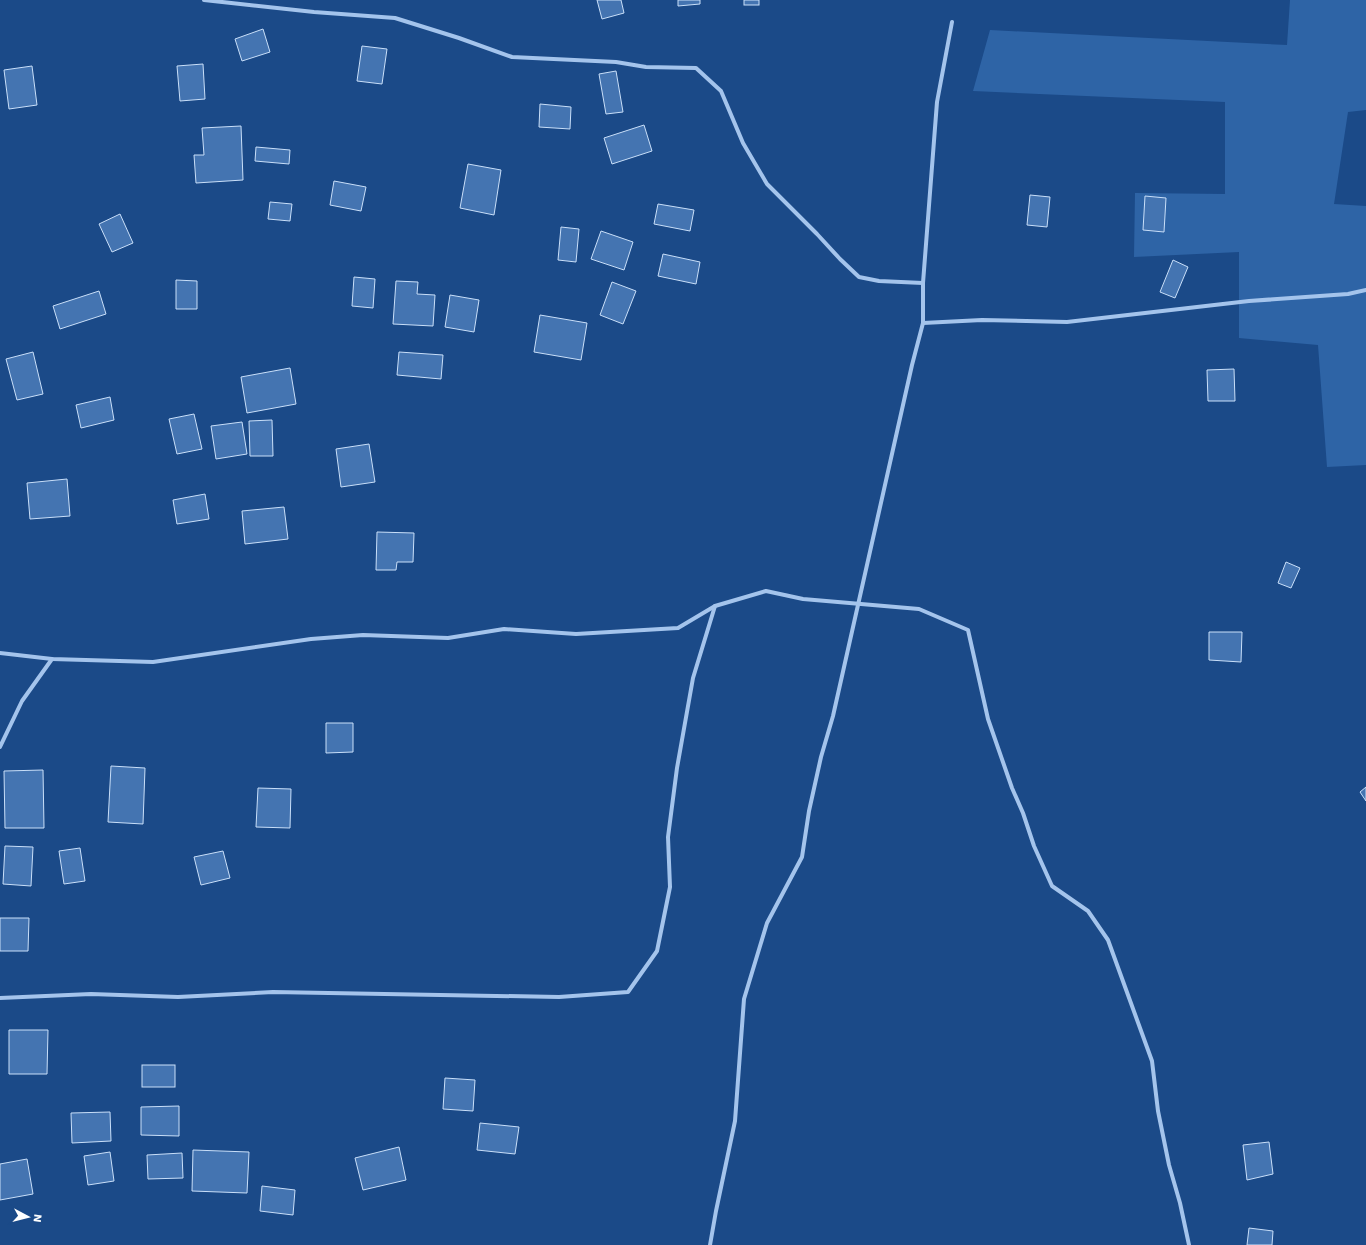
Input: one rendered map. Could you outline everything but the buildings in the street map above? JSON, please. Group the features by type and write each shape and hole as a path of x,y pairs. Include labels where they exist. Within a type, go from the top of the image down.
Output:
{"street":[{"path":"204,0 314,12 395,18 459,38 512,57 616,62 646,66 696,68 721,91 743,143 767,184 817,234 840,260 859,277 879,281 923,283"},
{"path":"710,1245 735,1122 744,999 767,923 802,857 809,811 821,757 833,716 923,323 923,283 937,102 952,22"},
{"path":"923,323 982,320 1067,322 1248,301 1348,294 1366,290"},
{"path":"0,653 52,659 153,662 311,639 363,635 448,638 504,629 576,634 678,628 715,606 766,591 803,599 858,605 895,606 919,610 968,630 988,719 1034,846 1052,886 1088,911 1108,940 1152,1061 1158,1111 1169,1165 1180,1203 1189,1245"},
{"path":"0,998 91,994 178,997 273,992 559,997 628,992 657,951 670,887 668,838 677,768 693,678 715,606"},
{"path":"0,747 22,701 52,659"}],"shaded area":[{"path":"1290,0 1366,0 1366,110 1348,112 1334,204 1366,206 1366,465 1327,467 1318,345 1239,338 1239,252 1134,257 1135,193 1225,194 1225,102 973,91 990,30 1287,45"}]}
